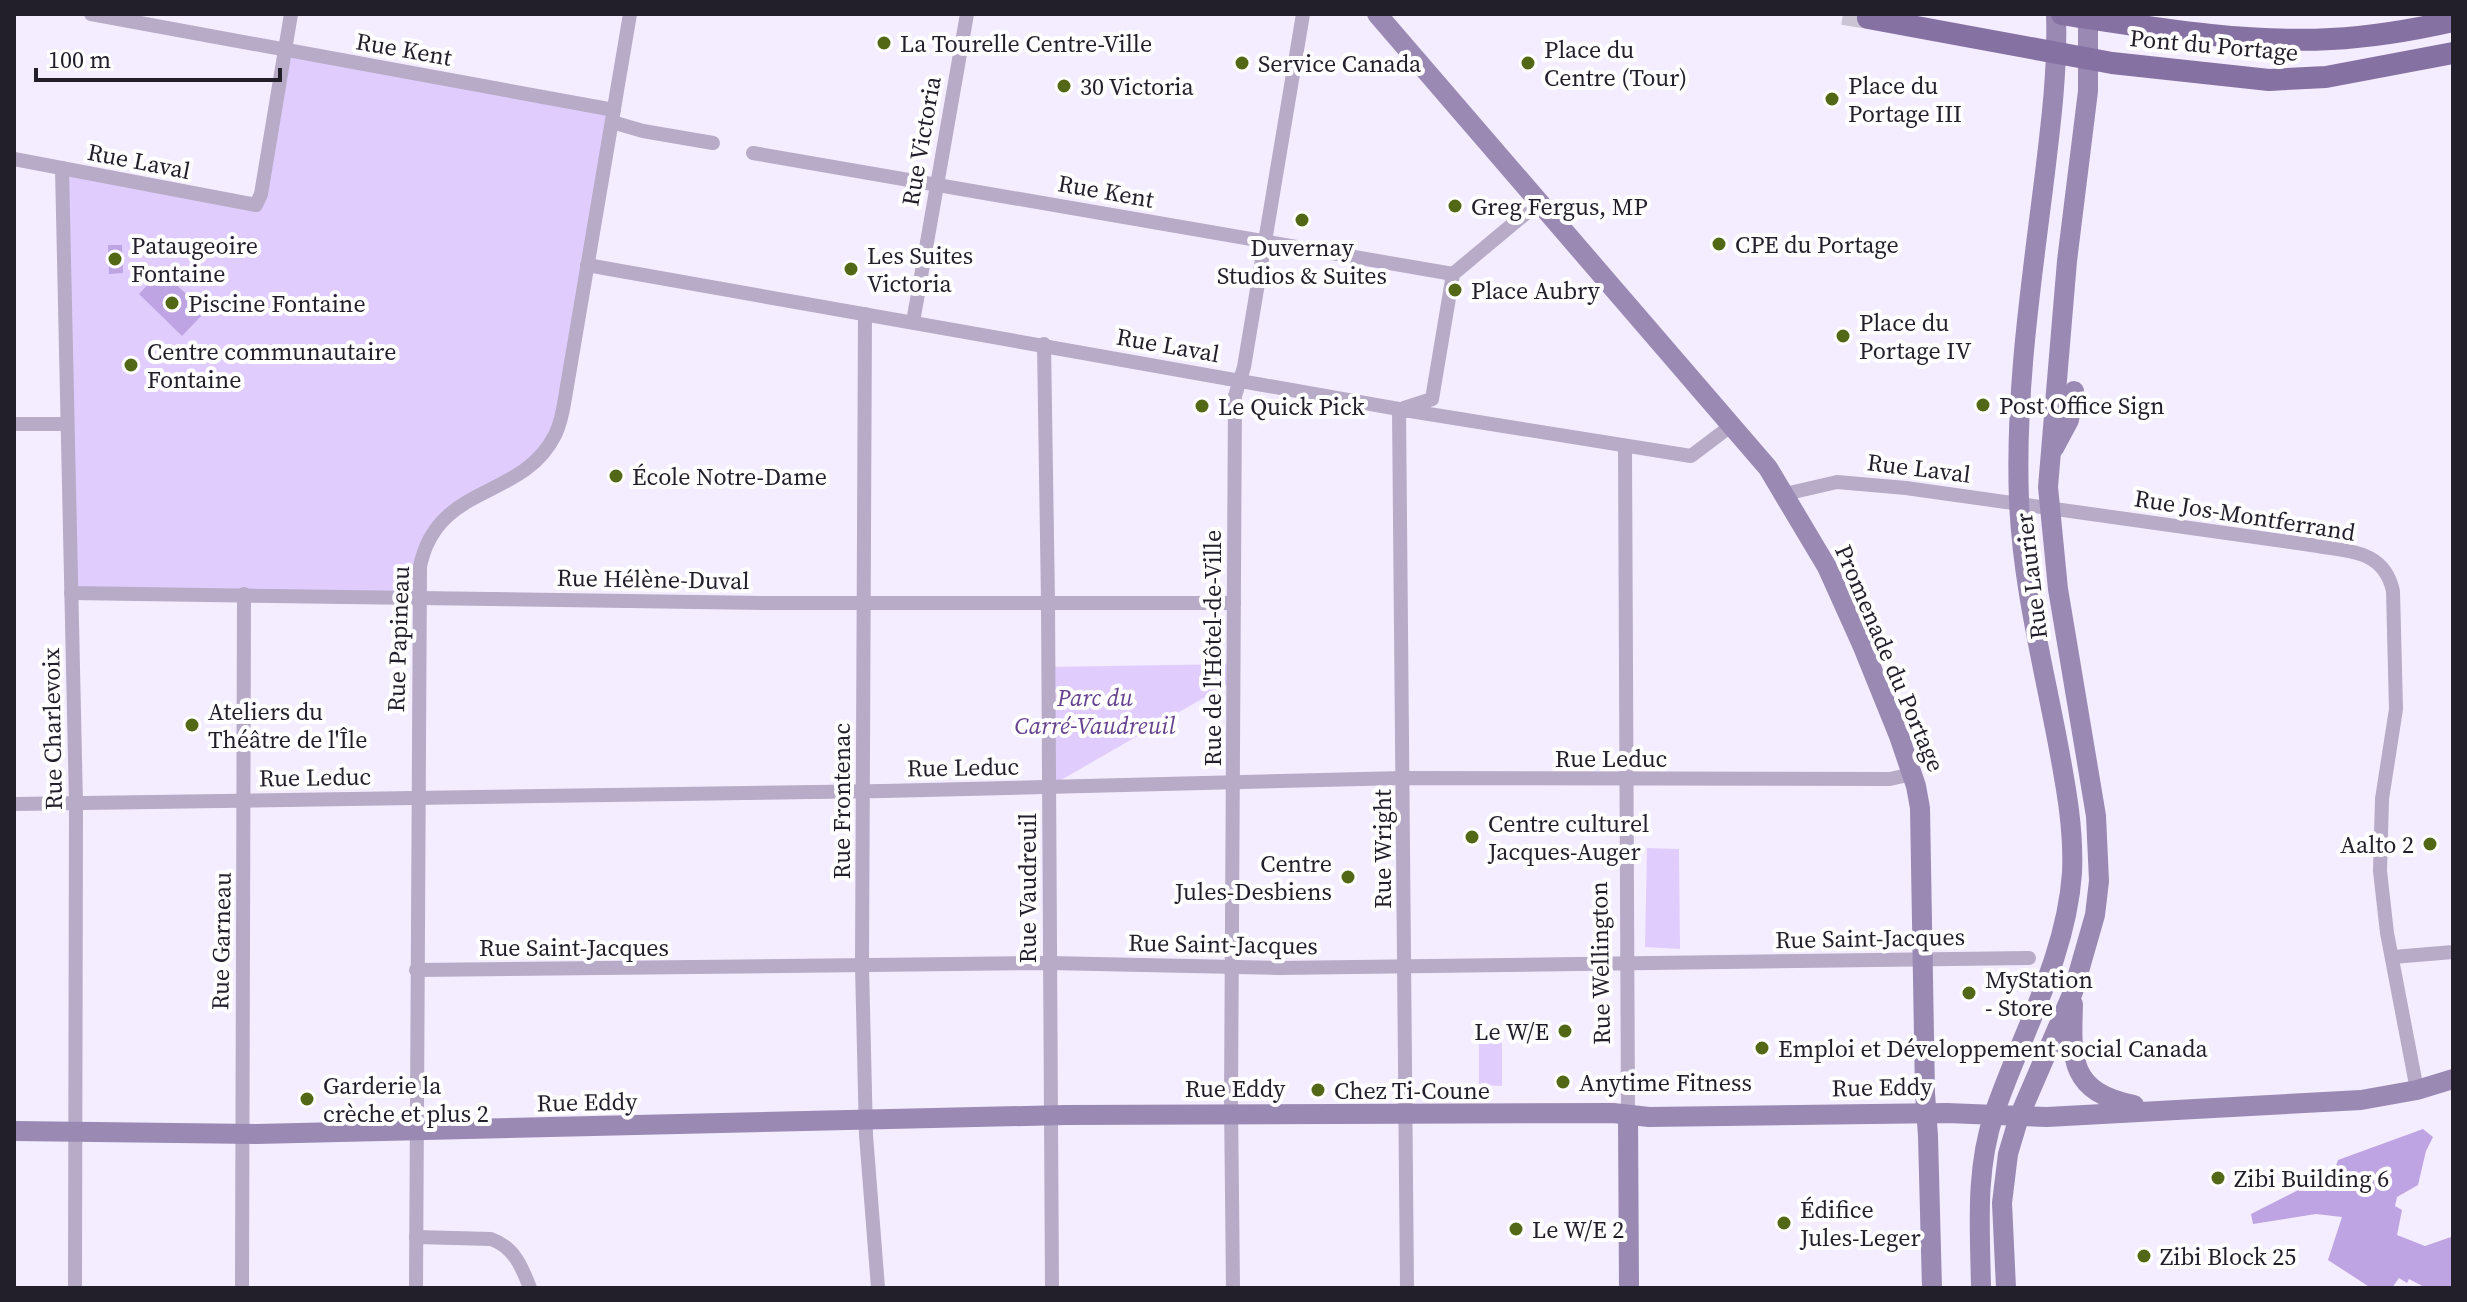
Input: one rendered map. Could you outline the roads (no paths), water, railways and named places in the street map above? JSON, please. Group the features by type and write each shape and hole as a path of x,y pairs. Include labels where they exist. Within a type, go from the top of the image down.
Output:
{"main road":[{"name":"Promenade du Portage","path":"1377,14 1763,461 1827,567 1863,647 1919,795 1932,1288"},
{"name":"Pont du Portage","path":"2059,14 2136,19 2166,28 2231,36 2331,39 2411,30 2453,21"},
{"name":"Rue Laurier","path":"1981,1288 1979,1183 1994,1114 2053,965 2072,875 2069,802 2030,591 2019,502 2019,413 2023,359 2050,127 2059,14"},
{"name":"Rue Laurier","path":"2006,1288 2001,1229 2004,1177 2019,1117 2073,992 2095,915 2099,881 2099,848 2091,784 2060,605 2048,506 2048,458 2067,261 2088,91 2088,16"},
{"name":"Pont du Portage","path":"1868,18 2122,64 2269,80 2326,77 2453,53"},
{"path":"2048,458 2069,420 2074,391"},
{"path":"2073,992 2073,1058 2085,1081 2106,1099 2161,1110"},
{"name":"Rue Eddy","path":"14,1131 241,1134 1050,1115 1405,1113 1649,1117 1927,1113 2019,1117 2361,1100 2417,1090 2453,1079"},
{"name":"Rue Wellington","path":"1628,1115 1629,1288"}],"street":[{"name":"Rue Kent","path":"91,14 613,116 643,131 713,143"},
{"path":"285,50 291,14"},
{"name":"Rue Papineau","path":"416,1288 418,596 424,549 440,521 523,471 548,447 562,418 630,14"},
{"name":"Rue Victoria","path":"913,322 967,14"},
{"name":"Rue de l'Hôtel-de-Ville","path":"1233,1288 1235,401 1266,240 1303,14"},
{"name":"Rue Laval","path":"14,159 256,205 261,194 285,50"},
{"name":"Rue Kent","path":"753,153 1453,274"},
{"name":"Rue Charlevoix","path":"62,168 76,804 75,1288"},
{"path":"1399,409 1432,399 1453,274 1525,214"},
{"name":"Rue Laval","path":"587,265 1399,409 1691,456 1732,425"},
{"name":"Rue Frontenac","path":"865,314 862,966 865,1121 878,1288"},
{"name":"Rue Vaudreuil","path":"1044,344 1052,1288"},
{"name":"Rue Wright","path":"1399,409 1407,1288"},
{"path":"14,424 67,424"},
{"name":"Rue Wellington","path":"1625,446 1628,1115"},
{"name":"Rue Laval","path":"1785,494 1823,483 1848,482 2048,506"},
{"name":"Rue Jos-Montferrand","path":"2048,506 2343,551 2371,557 2385,569 2393,591 2396,709 2382,799 2380,871 2382,901 2417,1090"},
{"name":"Rue Hélène-Duval","path":"71,593 864,603 1234,603"},
{"name":"Rue Garneau","path":"242,1288 244,594"},
{"name":"Rue Leduc","path":"14,804 1403,778 1890,779 1912,774"},
{"path":"2393,957 2453,952"},
{"name":"Rue Saint-Jacques","path":"416,970 1049,963 1232,968 1404,967 2029,958"},
{"path":"416,1237 491,1239 500,1243 515,1256 530,1288"}],"tunnel":[{"path":"1843,14 1868,18"}],"place":[{"name":"La Tourelle Centre-Ville","path":"884,43"},
{"name":"Service Canada","path":"1242,63"},
{"name":"Place du Centre (Tour)","path":"1528,63"},
{"name":"30 Victoria","path":"1064,86"},
{"name":"Place du Portage III","path":"1832,99"},
{"name":"Greg Fergus, MP","path":"1455,206"},
{"name":"Duvernay Studios & Suites","path":"1302,220"},
{"name":"CPE du Portage","path":"1719,244"},
{"name":"Pataugeoire Fontaine","path":"115,259"},
{"name":"Les Suites Victoria","path":"851,269"},
{"name":"Place Aubry","path":"1455,290"},
{"name":"Piscine Fontaine","path":"172,303"},
{"name":"Place du Portage IV","path":"1843,336"},
{"name":"Centre communautaire Fontaine","path":"131,365"},
{"name":"Post Office Sign","path":"1983,405"},
{"name":"Le Quick Pick","path":"1202,406"},
{"name":"École Notre-Dame","path":"616,476"},
{"name":"Ateliers du Théâtre de l'Île","path":"192,725"},
{"name":"Centre culturel Jacques-Auger","path":"1472,837"},
{"name":"Aalto 2","path":"2430,844"},
{"name":"Centre Jules-Desbiens","path":"1348,877"},
{"name":"MyStation - Store","path":"1969,993"},
{"name":"Le W/E","path":"1565,1031"},
{"name":"Emploi et Développement social Canada","path":"1762,1048"},
{"name":"Anytime Fitness","path":"1563,1082"},
{"name":"Chez Ti-Coune","path":"1318,1090"},
{"name":"Garderie la crèche et plus 2","path":"307,1099"},
{"name":"Zibi Building 6","path":"2218,1178"},
{"name":"Édifice Jules-Leger","path":"1784,1223"},
{"name":"Le W/E 2","path":"1516,1229"},
{"name":"Zibi Block 25","path":"2144,1256"}],"park label":[{"name":"Parc du Carré-Vaudreuil","path":"1095,711"}]}
